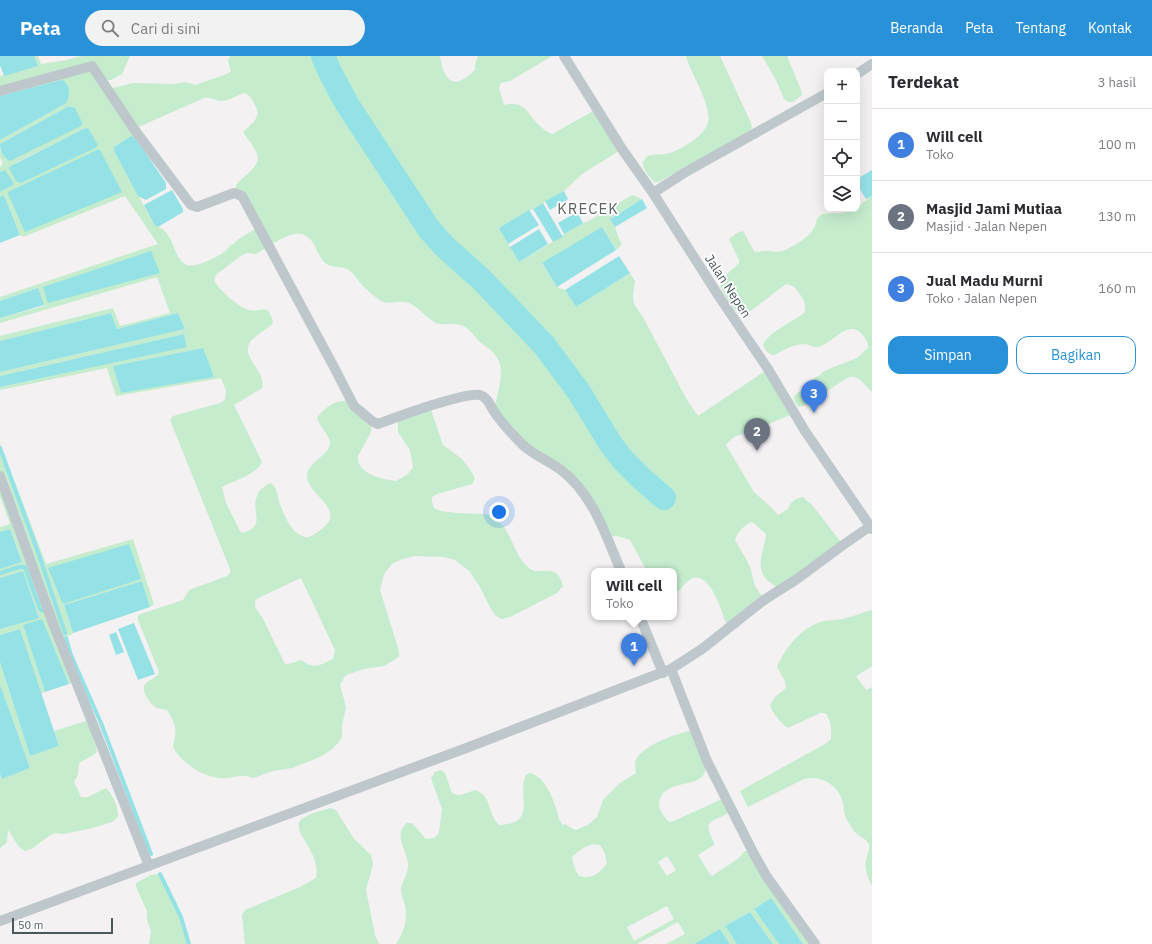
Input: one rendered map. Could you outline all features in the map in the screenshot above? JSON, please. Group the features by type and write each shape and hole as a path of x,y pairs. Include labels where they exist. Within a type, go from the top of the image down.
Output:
{"street":[{"name":"Jalan Nepen","path":"564,56 622,149 653,193 720,298 768,369 805,431 871,527"},
{"path":"0,91 91,61 134,129 191,205 197,207 234,193 242,196 354,406 378,424 455,398 473,394 482,396 519,442 562,471 577,485 589,500 620,568"},
{"path":"860,72 872,64"},
{"path":"653,193 684,173 824,94"},
{"path":"0,476 54,626 149,866"},
{"path":"0,921 667,671 702,649 764,600 797,579 843,545 871,527"},
{"path":"642,620 667,671 707,761 755,856 767,877 815,944"}],"green space":[{"path":"34,56 38,56 41,64 67,60 80,56 130,56 122,74 111,80 102,80 109,89 133,83 174,84 185,82 195,85 227,74 231,71 228,61 230,56 440,56 444,72 447,77 451,81 456,82 468,76 475,70 475,64 478,56 552,56 510,81 501,83 499,88 504,105 512,104 522,107 542,128 552,134 597,109 622,149 582,174 564,191 499,228 519,262 561,237 574,227 589,221 632,195 642,199 611,218 622,244 616,250 602,227 542,264 557,287 565,290 576,307 630,273 635,281 633,296 634,304 644,319 687,400 698,416 768,369 790,415 734,437 726,445 754,492 778,515 788,509 790,504 794,501 803,497 813,506 843,545 779,590 767,580 761,569 761,557 766,534 754,523 751,522 746,525 739,532 735,540 750,567 755,586 764,600 728,629 716,597 706,582 700,578 693,578 677,592 677,568 645,568 630,540 617,536 607,537 577,485 526,448 495,406 501,374 499,361 493,352 480,342 469,330 457,324 436,323 409,303 382,302 363,286 349,270 330,266 324,262 313,242 306,236 297,233 285,237 256,254 248,253 242,255 217,274 215,279 215,282 221,290 230,299 245,309 268,310 273,323 251,341 248,349 251,360 261,376 262,388 234,405 262,462 250,474 222,487 226,503 241,533 249,531 254,527 256,523 255,502 257,496 264,487 270,483 275,487 288,523 298,534 304,537 309,537 326,525 330,518 329,511 309,483 307,476 311,466 327,451 329,447 329,439 317,418 332,404 341,401 351,401 372,421 371,432 358,456 361,467 371,475 396,481 408,474 413,467 410,450 398,432 398,421 430,407 443,445 462,459 475,479 472,484 437,494 432,497 434,508 449,512 489,515 503,526 526,566 534,571 553,571 559,576 563,586 557,593 510,617 502,619 496,616 491,609 479,585 469,571 455,560 444,557 414,556 393,563 384,574 380,590 399,651 399,657 384,666 364,669 345,676 340,685 346,707 342,725 342,737 338,743 331,750 320,757 292,768 273,771 253,778 248,776 240,776 219,778 212,777 199,771 186,763 173,747 175,727 167,710 157,708 150,702 144,692 145,684 157,676 159,672 138,620 138,615 183,600 189,590 227,576 230,573 230,569 170,420 173,416 220,403 225,400 226,390 221,378 116,396 107,368 0,390 0,387 187,346 184,334 0,376 0,372 185,329 178,313 117,329 111,313 0,341 0,336 113,308 120,326 170,313 157,277 0,323 0,318 44,306 38,288 0,301 0,297 158,244 125,196 23,237 20,235 4,195 0,197 0,192 13,185 13,182 3,171 0,172 0,167 3,163 0,157 0,149 6,160 72,106 69,106 0,144 0,140 65,104 61,80 0,96 0,76 38,66","holes":["244,93 247,94 253,101 258,114 254,122 243,132 254,148 258,158 254,167 237,184 234,193 259,227 242,237 216,257 200,264 191,266 187,265 178,257 170,238 162,228 155,226 114,151 114,147 131,136 135,137 134,129 204,98 223,101","87,128 97,145 14,164 83,129","203,348 213,377 121,392 113,366","301,578 335,650 333,659 316,666 309,665 301,660 285,664 262,617 255,607 255,601 258,598"]},
{"path":"686,56 720,56 752,128 747,134 658,182 654,182 644,168 643,164 646,158 651,155 668,154 675,151 702,133 708,123 707,107"},
{"path":"762,56 787,56 802,95 793,102 788,102 784,99 776,80"},
{"path":"872,196 872,392 859,379 849,377 803,406 799,407 795,402 794,397 797,393 807,387 811,380 824,371 857,358 868,348 867,342 862,334 857,330 851,329 818,347 800,344 792,346 774,355 767,352 763,345 775,332 804,313 804,302 793,286 786,284 752,310 743,314 739,313 728,301 720,286 723,278 739,263 729,239 737,233 743,231 754,251 782,251 798,243 812,232 818,218 821,215 860,212 860,205"},
{"path":"0,443 46,564 133,539 154,604 150,607 142,581 64,605 73,633 62,637 76,682 69,684 42,620 23,625 45,692 41,693 20,629 0,635 0,629 39,617 23,571 0,578 0,569 22,562 10,529 0,532 0,527 10,524 0,496"},
{"path":"872,610 872,666 856,676 866,690 872,687 872,886 866,870 869,845 866,840 858,835 847,821 841,797 833,786 823,780 810,778 804,779 748,807 740,791 825,744 831,739 830,722 825,713 820,713 788,728 783,724 771,708 770,705 775,697 786,688 785,681 777,667 788,647 799,635 811,626 825,621 843,619"},
{"path":"0,662 30,756 59,746 54,731 86,721 91,730 97,751 95,754 79,763 78,775 74,782 81,797 88,797 106,788 113,797 117,808 118,816 114,821 93,828 63,834 55,833 33,848 25,851 19,847 8,830 7,842 0,848 0,774 2,779 30,768 0,684"},
{"path":"689,731 695,738 706,766 705,771 702,777 696,780 666,790 661,796 659,804 665,818 669,822 674,821 722,799 728,811 727,814 711,822 708,826 714,845 698,855 709,873 712,876 739,858 745,851 748,851 815,944 803,944 771,898 754,909 779,944 773,944 750,912 725,926 737,944 730,944 720,929 694,944 666,944 685,934 678,922 637,944 396,944 406,921 405,905 401,890 408,863 402,842 401,832 407,823 412,823 426,839 434,838 439,833 442,809 431,778 435,772 441,770 445,773 452,793 461,795 475,790 480,792 487,800 495,820 499,825 511,823 519,819 524,807 523,791 526,775 530,773 535,775 547,788 563,825 565,824 576,830 588,825 597,817 603,800 620,783 636,773 635,761 641,753 669,737","holes":["594,844 600,845 605,854 607,863 602,870 595,875 588,877 579,876 572,858 582,849","667,856 676,870 667,876 658,862","667,906 674,919 634,941 627,927"]},
{"path":"330,808 336,810 354,839 371,855 373,864 366,890 375,935 379,944 245,944 242,915 245,910 300,887 316,878 316,865 309,847 299,830 299,823 302,819 309,815"},
{"path":"160,874 181,917 189,944 149,944 151,931 147,920 147,911 136,887 136,883 151,875"}],"water":[{"path":"0,56 34,56 38,66 4,76 0,65"},
{"path":"61,80 67,84 69,90 68,98 65,104 0,140 0,96"},
{"path":"69,106 75,108 82,122 81,126 10,161 4,157 0,144"},
{"path":"88,128 98,145 95,148 21,183 16,181 9,168 11,166 83,129"},
{"path":"131,136 135,137 166,183 166,189 146,200 138,196 114,151 114,147"},
{"path":"97,150 100,150 122,192 25,232 8,192"},
{"path":"5,170 13,182 13,185 0,192 0,172"},
{"path":"872,170 872,196 866,199 860,189 860,177"},
{"path":"172,190 183,209 183,212 158,227 155,226 144,205"},
{"path":"564,191 568,199 550,210 545,201"},
{"path":"4,195 20,235 0,243 0,197"},
{"path":"642,199 647,208 615,227 610,219"},
{"path":"543,203 563,237 553,242 533,209"},
{"path":"529,210 539,225 508,244 499,228"},
{"path":"577,212 583,223 564,234 558,223"},
{"path":"602,227 616,250 557,287 542,263"},
{"path":"539,229 548,244 519,262 510,247"},
{"path":"151,251 160,273 48,303 43,287"},
{"path":"619,256 630,273 576,307 565,290"},
{"path":"38,288 44,305 0,318 0,301"},
{"path":"111,313 117,329 178,313 185,329 0,372 0,341"},
{"path":"184,334 187,347 0,387 0,376"},
{"path":"203,348 214,377 121,393 113,366"},
{"path":"10,529 22,562 0,569 0,532"},
{"path":"129,544 141,579 63,604 48,568"},
{"path":"23,571 39,618 0,629 0,578"},
{"path":"142,581 150,607 73,633 64,605"},
{"path":"42,619 69,684 45,692 23,625"},
{"path":"134,623 155,674 138,680 118,629"},
{"path":"20,629 59,746 30,756 0,662 0,635"},
{"path":"116,632 124,652 116,655 109,635"},
{"path":"0,684 30,768 2,779 0,774"},
{"path":"771,898 803,944 779,944 754,909"},
{"path":"750,912 773,944 737,944 725,926"},
{"path":"720,929 730,944 694,944"}],"waterway":[{"path":"323,56 347,104 429,229 444,246 482,280 544,345 579,392 610,443 623,460 664,498"},
{"path":"0,448 39,555 65,633"},
{"path":"0,573 19,567 25,567 40,609 43,611"},
{"path":"66,638 71,655 101,723 151,854"},
{"path":"160,874 181,917 189,944"}],"place":[{"name":"Jual Madu Murni","path":"814,413"},
{"name":"Masjid Jami Mutiaa","path":"757,451"},
{"name":"Will cell","path":"634,666"}],"district":[{"name":"KRECEK","path":"588,208"}]}
